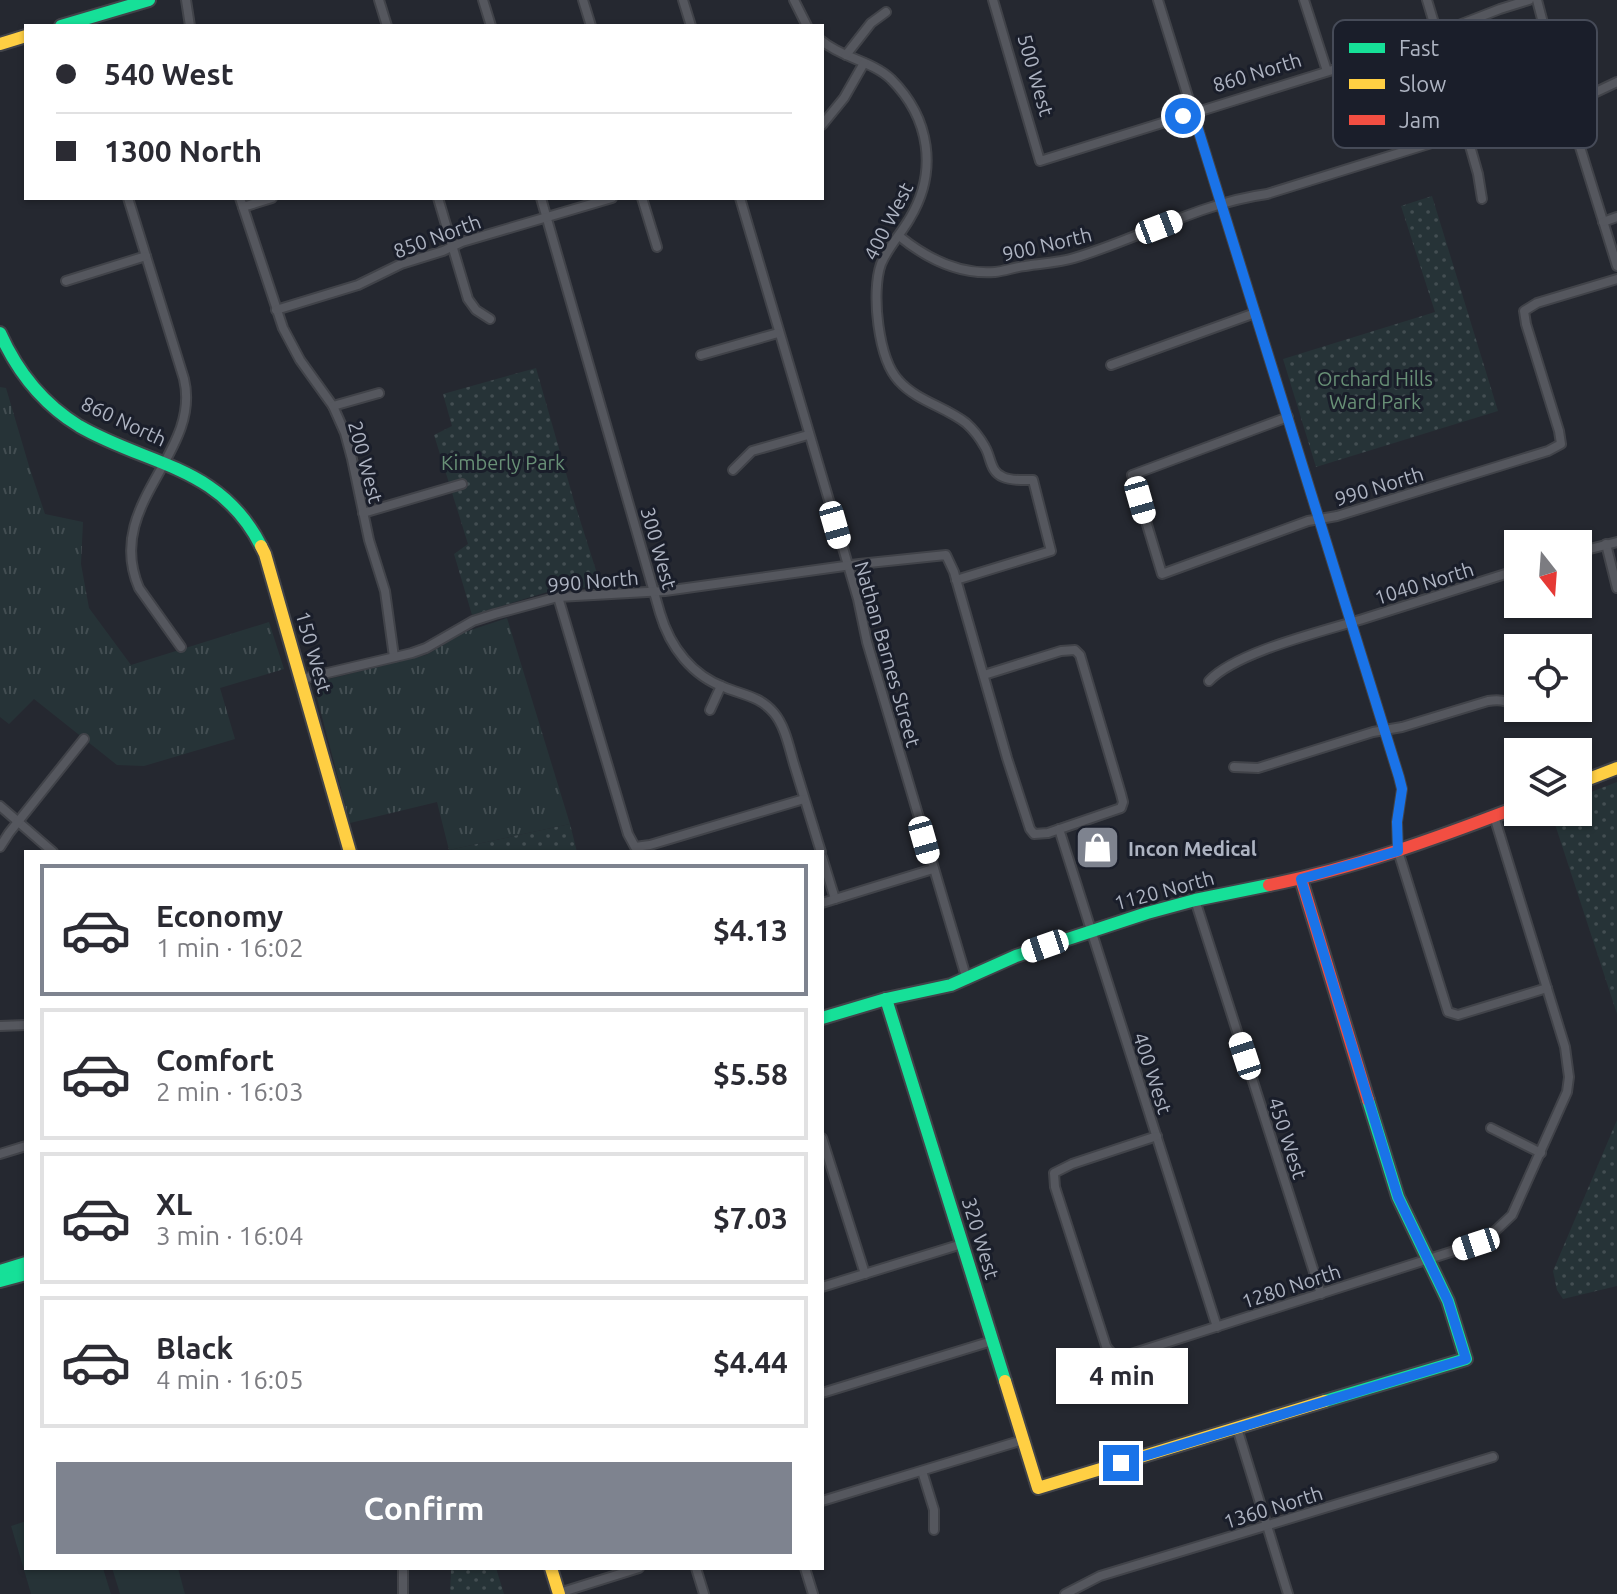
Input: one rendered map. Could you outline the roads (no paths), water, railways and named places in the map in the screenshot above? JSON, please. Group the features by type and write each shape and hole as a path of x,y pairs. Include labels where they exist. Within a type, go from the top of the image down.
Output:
{"street":[{"path":"73,24 149,0"},
{"path":"186,0 190,24"},
{"path":"379,0 386,24"},
{"path":"483,0 490,24"},
{"path":"583,0 590,24"},
{"path":"683,0 690,24"},
{"path":"794,0 806,24"},
{"name":"500 West","path":"993,0 1040,161"},
{"path":"1158,0 1402,789 1397,822 1398,851 1448,1012 1458,1015 1547,988"},
{"path":"1304,0 1327,71"},
{"path":"1427,0 1433,20"},
{"name":"860 North","path":"1471,20 1529,0"},
{"path":"1537,0 1542,20"},
{"path":"846,55 871,23 886,12"},
{"path":"0,44 24,37"},
{"name":"400 West","path":"824,42 885,74 902,92 917,116 926,144 927,170 923,191 911,217 884,258 879,273 880,336 890,368 909,390 958,417 972,429 999,475 1009,479 1033,480 1051,551 956,580"},
{"path":"824,123 844,98 864,63"},
{"name":"860 North","path":"1040,161 1333,69"},
{"name":"900 North","path":"1597,92 1617,82"},
{"name":"900 North","path":"899,236 920,252 953,268 976,272 998,272 1058,262 1222,204 1267,194 1415,148"},
{"path":"1471,148 1482,199"},
{"path":"1580,148 1617,266"},
{"path":"129,200 187,392 185,411 170,453 133,527 131,558 139,588 181,647"},
{"path":"439,200 468,299 476,310 490,319"},
{"name":"300 West","path":"542,200 663,623 675,647 697,672 721,686 763,702 779,720 820,850"},
{"name":"850 North","path":"276,310 358,285 401,264 452,246 605,200"},
{"path":"643,200 657,247"},
{"name":"Nathan Barnes Street","path":"741,200 967,980"},
{"name":"200 West","path":"242,202 276,310 292,348 333,406 350,451 369,540 385,591 394,657"},
{"path":"1603,222 1617,217"},
{"path":"66,281 146,256"},
{"name":"990 North","path":"1288,417 1132,475 1162,574 1308,521 1337,516 1561,444 1524,311 1537,303 1617,279"},
{"path":"1111,365 1255,313"},
{"name":"860 North","path":"0,333 12,359 31,385 72,422 207,483"},
{"path":"701,355 778,333"},
{"path":"333,406 379,393"},
{"path":"733,470 752,451 808,435"},
{"name":"150 West","path":"207,483 233,503 259,538 349,850"},
{"path":"363,513 462,484"},
{"path":"1592,548 1617,542"},
{"path":"1606,544 1617,588"},
{"name":"990 North","path":"302,679 426,648 473,621 558,597 655,592 946,555 956,580"},
{"name":"1040 North","path":"1209,681 1230,663 1282,644 1504,574"},
{"path":"956,580 1027,823 1034,834 1048,833 1121,808 1121,794 1087,676 1080,655 1075,650 1061,651 984,675"},
{"path":"558,597 628,834 635,847 804,799"},
{"path":"710,710 721,686"},
{"path":"1234,767 1258,768 1373,732 1402,727 1498,699 1504,700"},
{"path":"0,847 84,739"},
{"path":"1592,778 1617,768"},
{"path":"0,806 51,850"},
{"name":"1120 North","path":"824,1017 967,980 1016,956 1195,900 1301,879 1398,851 1504,812"},
{"path":"1491,1128 1541,1153 1567,1092 1569,1077 1565,1047 1494,816"},
{"name":"400 West","path":"1059,829 1217,1327"},
{"name":"300 West","path":"824,864 835,899"},
{"path":"824,902 933,869"},
{"path":"1288,1594 1237,1428 1466,1359 1451,1310 1398,1197 1301,879"},
{"name":"450 West","path":"1195,900 1321,1294"},
{"name":"320 West","path":"886,999 1038,1488 1237,1428"},
{"path":"0,1026 24,1025"},
{"name":"1280 North","path":"1157,1136 1054,1173 1055,1187 1106,1346 1115,1356 1131,1354 1476,1244 1512,1215 1541,1153"},
{"path":"824,1144 865,1274"},
{"path":"0,1154 24,1147"},
{"path":"824,1286 962,1244"},
{"path":"0,1271 24,1264"},
{"path":"0,1281 24,1275"},
{"path":"824,1392 992,1341"},
{"path":"824,1500 1023,1440"},
{"name":"1360 North","path":"1065,1594 1100,1576 1493,1457"},
{"path":"922,1471 934,1510 934,1530"},
{"path":"403,1570 403,1594"},
{"path":"552,1570 559,1593 633,1570"},
{"path":"697,1570 704,1594"},
{"path":"806,1570 813,1594"}],"place":[{"name":"Incon Medical","path":"1097,848"}],"park label":[{"name":"Orchard Hills Ward Park","path":"1375,390"},
{"name":"Kimberly Park","path":"503,462"}]}
